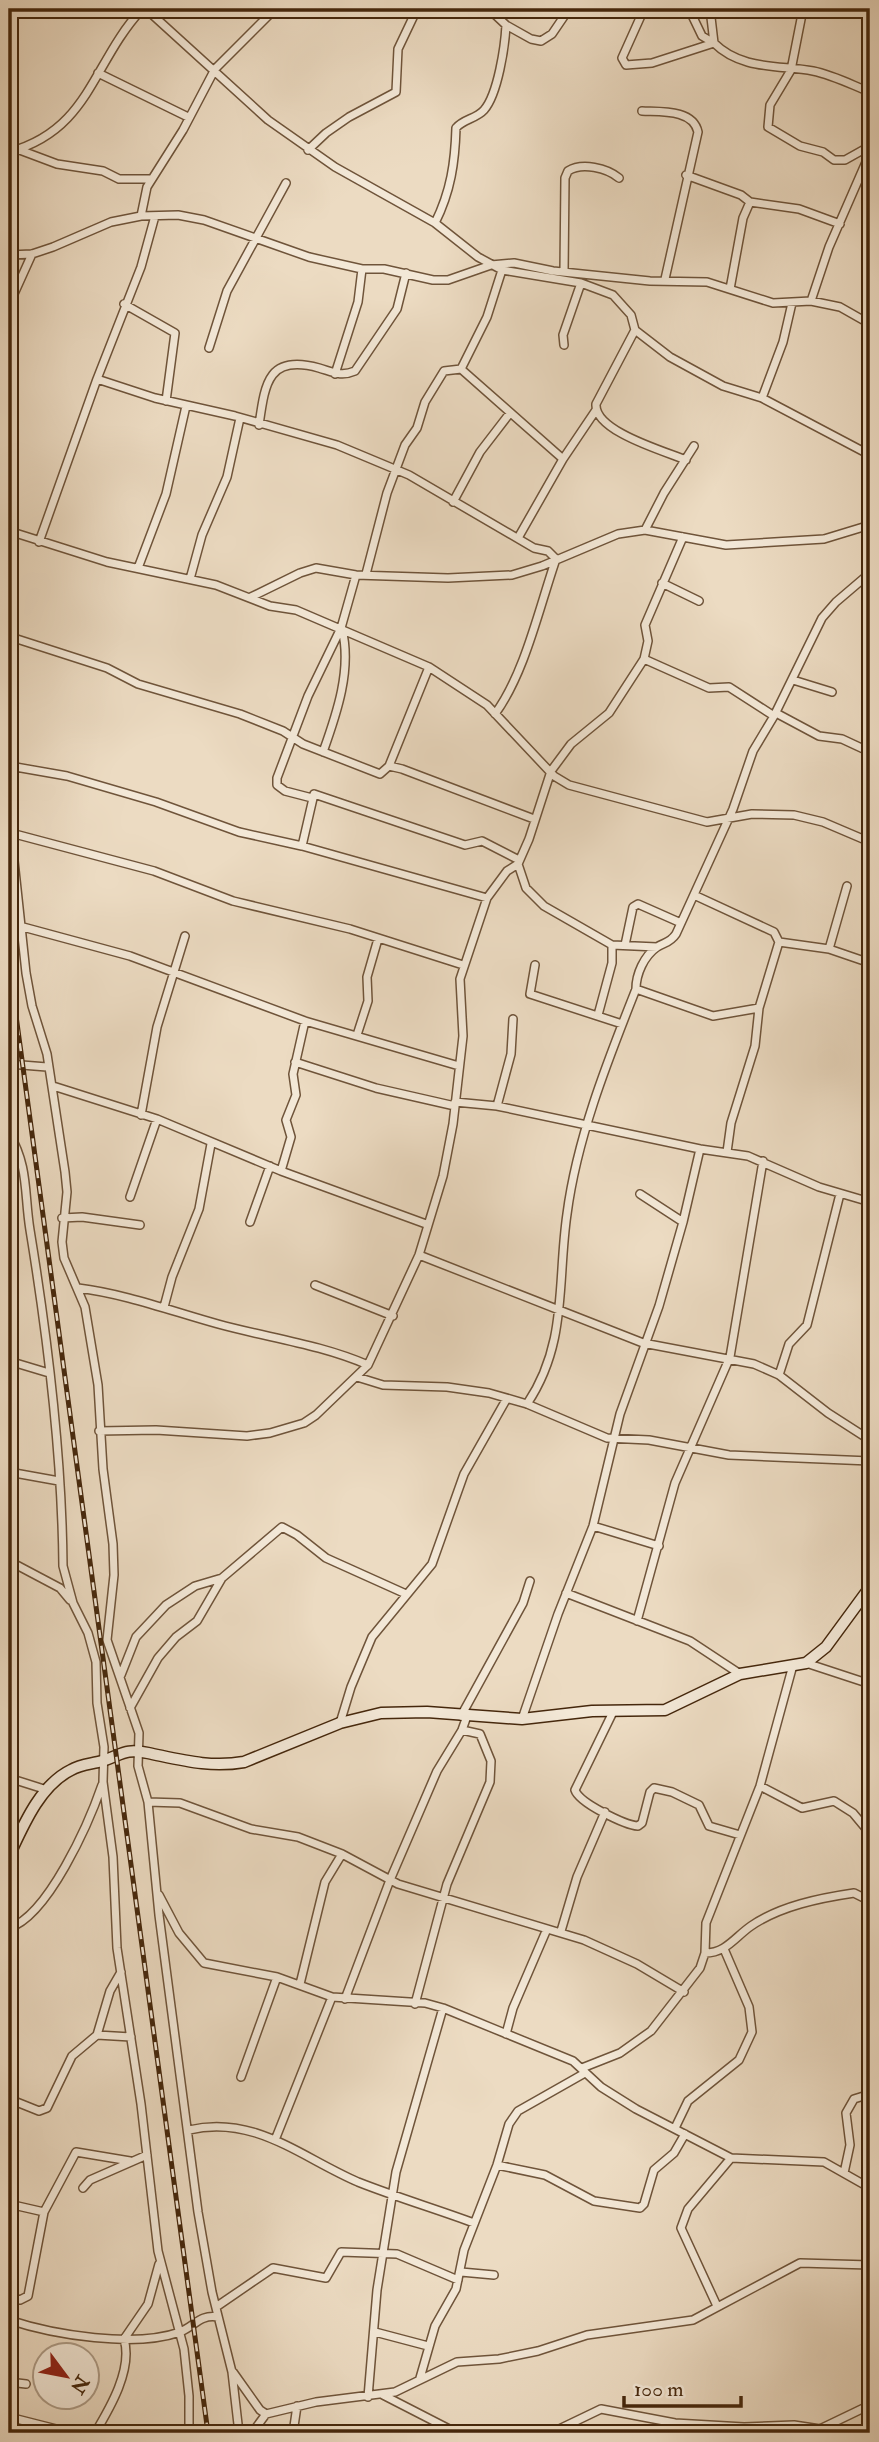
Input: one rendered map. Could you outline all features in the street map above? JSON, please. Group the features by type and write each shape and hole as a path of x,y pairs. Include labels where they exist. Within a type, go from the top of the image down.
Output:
{"street":[{"path":"13,150 61,127 82,103 116,43 144,9 215,69 260,113 308,150 435,222 491,265 502,270 581,283 613,295 631,315 635,330 670,357 723,386 762,398 870,454"},
{"path":"141,216 151,179 215,69 275,9"},
{"path":"308,150 341,122 396,92 398,49 416,9"},
{"path":"489,9 506,24 531,39 541,41 552,34 569,9"},
{"path":"644,9 622,58 626,65 652,63 714,43"},
{"path":"689,9 702,36 732,57 791,70 813,71 870,92"},
{"path":"710,9 710,29 714,43"},
{"path":"803,9 791,70 770,105 768,127 772,132 840,161 870,146"},
{"path":"435,222 449,194 456,151 456,128 481,113 487,106 503,55 506,24"},
{"path":"99,73 188,117"},
{"path":"642,111 684,116 696,125 698,132 686,175 665,279"},
{"path":"13,150 57,164 103,172 119,179 151,179"},
{"path":"811,300 870,153"},
{"path":"564,272 565,178 568,171 584,166 612,172 619,178"},
{"path":"686,175 741,195 750,202 799,209 840,224"},
{"path":"209,348 227,291 253,239 286,183"},
{"path":"730,289 743,218 750,202"},
{"path":"9,255 32,254 66,243 96,227 141,216 155,216 204,220 253,239 362,269 406,273 433,280 448,280 491,265 524,263 564,272 650,281 665,279 707,282 774,303 811,300 840,307 870,324"},
{"path":"39,542 124,304 141,267 155,216"},
{"path":"9,305 32,254"},
{"path":"335,374 358,302 362,269"},
{"path":"461,369 486,317 502,270"},
{"path":"259,425 264,391 272,374 281,366 298,363 335,374 355,371 364,362 397,309 406,273"},
{"path":"564,345 566,326 581,283"},
{"path":"762,398 782,342 792,303"},
{"path":"124,304 176,333 166,401"},
{"path":"518,538 563,459 596,410 615,363 635,330"},
{"path":"366,574 396,470 437,379 444,371 461,369 563,459"},
{"path":"97,379 166,401 337,445 396,470 539,551 548,551 555,559"},
{"path":"138,568 166,494 186,406"},
{"path":"596,410 609,427 686,460"},
{"path":"453,502 480,453 510,413"},
{"path":"190,579 202,535 227,477 240,418"},
{"path":"645,530 694,446"},
{"path":"251,597 316,568 356,575 448,578 512,575 618,534 645,530 726,545 772,544 824,539 870,525"},
{"path":"9,531 39,542 190,579 251,597 270,606 296,610 429,667 474,695 551,771 569,785 708,822 752,814 794,815 823,822 870,842"},
{"path":"99,1431 156,1430 247,1436 270,1433 304,1423 368,1365 419,1255 426,1224 443,1175 455,1104 464,1017 461,994 463,965 488,898 507,871 518,862 551,771 571,744 609,713 644,659 648,641 645,625 683,537"},
{"path":"495,714 508,693 555,559"},
{"path":"302,845 314,794 465,845 482,841 518,862 526,888 544,906 612,945 657,947 671,942 727,819 753,751 793,680 822,618 835,602 870,573"},
{"path":"312,798 285,791 277,785 308,696 341,628 356,575"},
{"path":"662,583 699,601"},
{"path":"323,752 345,671 346,647 341,628"},
{"path":"9,646 17,639 107,667 138,684 240,714 283,731 323,752 380,774 389,766 429,667"},
{"path":"644,659 709,688 729,687 819,736 842,739 870,752"},
{"path":"793,680 832,692"},
{"path":"9,705 11,833 32,1006 47,1054 67,1192 62,1218 64,1258 85,1307 98,1385 99,1431 113,1544 114,1574 107,1640 139,1732 138,1766 148,1802 198,2212 218,2317 232,2372 239,2433"},
{"path":"10,765 67,776 156,802 240,831 302,845 488,898"},
{"path":"389,766 534,819"},
{"path":"11,833 154,871 233,901 340,926 463,965"},
{"path":"829,949 847,886"},
{"path":"694,895 774,932 779,942 759,1008 755,1046 731,1123 727,1152"},
{"path":"625,945 629,916 633,907 638,904 681,923"},
{"path":"23,928 75,939 175,972 305,1021 459,1066"},
{"path":"141,1115 157,1027 185,936"},
{"path":"357,1035 368,1001 367,977 378,939"},
{"path":"779,942 829,949 870,963"},
{"path":"598,1015 611,963 612,945"},
{"path":"527,1404 544,1375 561,1312 567,1214 588,1124 636,989 640,967 657,947"},
{"path":"535,965 530,994 622,1024"},
{"path":"636,989 713,1016 759,1008"},
{"path":"497,1106 511,1054 513,1019"},
{"path":"281,1171 291,1137 286,1120 296,1095 295,1062 305,1021"},
{"path":"295,1062 376,1088 455,1104 497,1106 699,1149 727,1152 763,1161 840,1194 870,1202"},
{"path":"9,1064 47,1067"},
{"path":"53,1086 157,1119 211,1144 426,1224"},
{"path":"130,1198 157,1119"},
{"path":"9,1133 24,1166 49,1373 59,1481 63,1566 73,1603 88,1633 96,1661 97,1703 104,1760 103,1782 122,1971 159,2261 179,2332 189,2396 189,2433"},
{"path":"164,1307 172,1277 199,1209 211,1144"},
{"path":"522,1719 566,1593 593,1526 620,1414 643,1343 659,1306 683,1222 699,1149"},
{"path":"637,1621 675,1483 730,1357 763,1161"},
{"path":"250,1222 271,1166"},
{"path":"640,1194 683,1222"},
{"path":"779,1375 789,1344 807,1325 840,1194"},
{"path":"62,1218 82,1217 140,1225"},
{"path":"419,1255 643,1343 730,1357 779,1375 828,1413 870,1440"},
{"path":"314,1285 393,1316"},
{"path":"78,1288 339,1352 368,1365"},
{"path":"9,1361 49,1373"},
{"path":"357,1377 383,1385 469,1390 527,1404 615,1439 649,1440 729,1455 870,1461"},
{"path":"340,1724 351,1687 369,1644 439,1549 464,1474 506,1400"},
{"path":"9,1472 59,1481"},
{"path":"593,1526 659,1546"},
{"path":"130,1708 158,1658 176,1637 197,1621 222,1578 282,1527 298,1535 326,1558 406,1594"},
{"path":"9,1561 60,1588 73,1603"},
{"path":"121,1675 136,1637 166,1605 195,1586 222,1578"},
{"path":"345,1999 390,1880 437,1771 462,1730 464,1716 523,1603 530,1581"},
{"path":"806,1663 825,1647 870,1587"},
{"path":"566,1593 690,1640 740,1674"},
{"path":"9,1856 22,1827 47,1790 72,1769 104,1760 117,1752 139,1752 178,1762 230,1765 340,1724 388,1712 522,1719 592,1710 665,1710 740,1674 806,1663 870,1684"},
{"path":"419,2378 428,2346 460,2276 464,2250 497,2165 509,2124 518,2111 643,2038 684,1992 700,1968 705,1953 706,1923 760,1786 793,1665"},
{"path":"613,1712 575,1790 581,1800 627,1826 638,1826 642,1823 650,1791 661,1789 699,1805 709,1826 740,1835"},
{"path":"415,2004 444,1897 480,1808 491,1771 488,1746 480,1734 462,1730"},
{"path":"9,1778 47,1790"},
{"path":"9,1928 25,1918 58,1877 103,1782"},
{"path":"760,1786 802,1808 834,1801 853,1813 868,1831"},
{"path":"148,1802 180,1804 251,1829 299,1837 342,1854 390,1880 486,1913 561,1931 620,1955 684,1992"},
{"path":"561,1931 577,1877 605,1812"},
{"path":"300,1984 325,1882 342,1854"},
{"path":"158,1893 179,1933 204,1963 277,1977 332,1997 443,2008 561,2055 618,2098 731,2158 824,2162 870,2188"},
{"path":"705,1953 724,1949 762,1918 790,1907 855,1893 870,1901"},
{"path":"506,2034 513,2008 547,1929"},
{"path":"675,2128 688,2101 734,2066 749,2040 752,2023 749,2007 724,1949"},
{"path":"9,2099 39,2111 47,2108 72,2056 97,2035 110,1991 122,1971"},
{"path":"241,2077 277,1977"},
{"path":"275,2140 332,1997"},
{"path":"368,2397 383,2253 393,2194 420,2084 443,2008"},
{"path":"97,2035 131,2037"},
{"path":"844,2173 850,2145 846,2113 853,2099 870,2094"},
{"path":"189,2130 213,2124 233,2126 275,2140 342,2175 474,2223"},
{"path":"497,2165 545,2175 594,2202 640,2208 644,2204 654,2171 674,2153 685,2134"},
{"path":"9,2297 20,2301 28,2296 44,2212 76,2152 130,2161"},
{"path":"83,2188 90,2180 147,2155"},
{"path":"717,2306 681,2228 688,2209 731,2158"},
{"path":"9,2204 44,2212"},
{"path":"216,2307 273,2268 326,2278 341,2252 383,2253 460,2276 494,2275"},
{"path":"124,2339 148,2304 159,2261"},
{"path":"252,2433 265,2414 297,2406 395,2392 419,2378 457,2362 499,2359 538,2351 587,2335 693,2320 800,2263 870,2265"},
{"path":"9,2359 12,2321 87,2337 124,2339 179,2332 205,2316 218,2317"},
{"path":"375,2332 428,2346"},
{"path":"95,2433 121,2379 127,2348 124,2339"},
{"path":"232,2372 265,2414"},
{"path":"9,2382 26,2385"},
{"path":"381,2393 452,2432"},
{"path":"551,2433 601,2409 675,2423 744,2430 794,2425 816,2431 870,2405"},
{"path":"293,2433 297,2406"},
{"path":"9,2417 72,2433"}],"railway":[{"path":"9,964 208,2433"}]}
